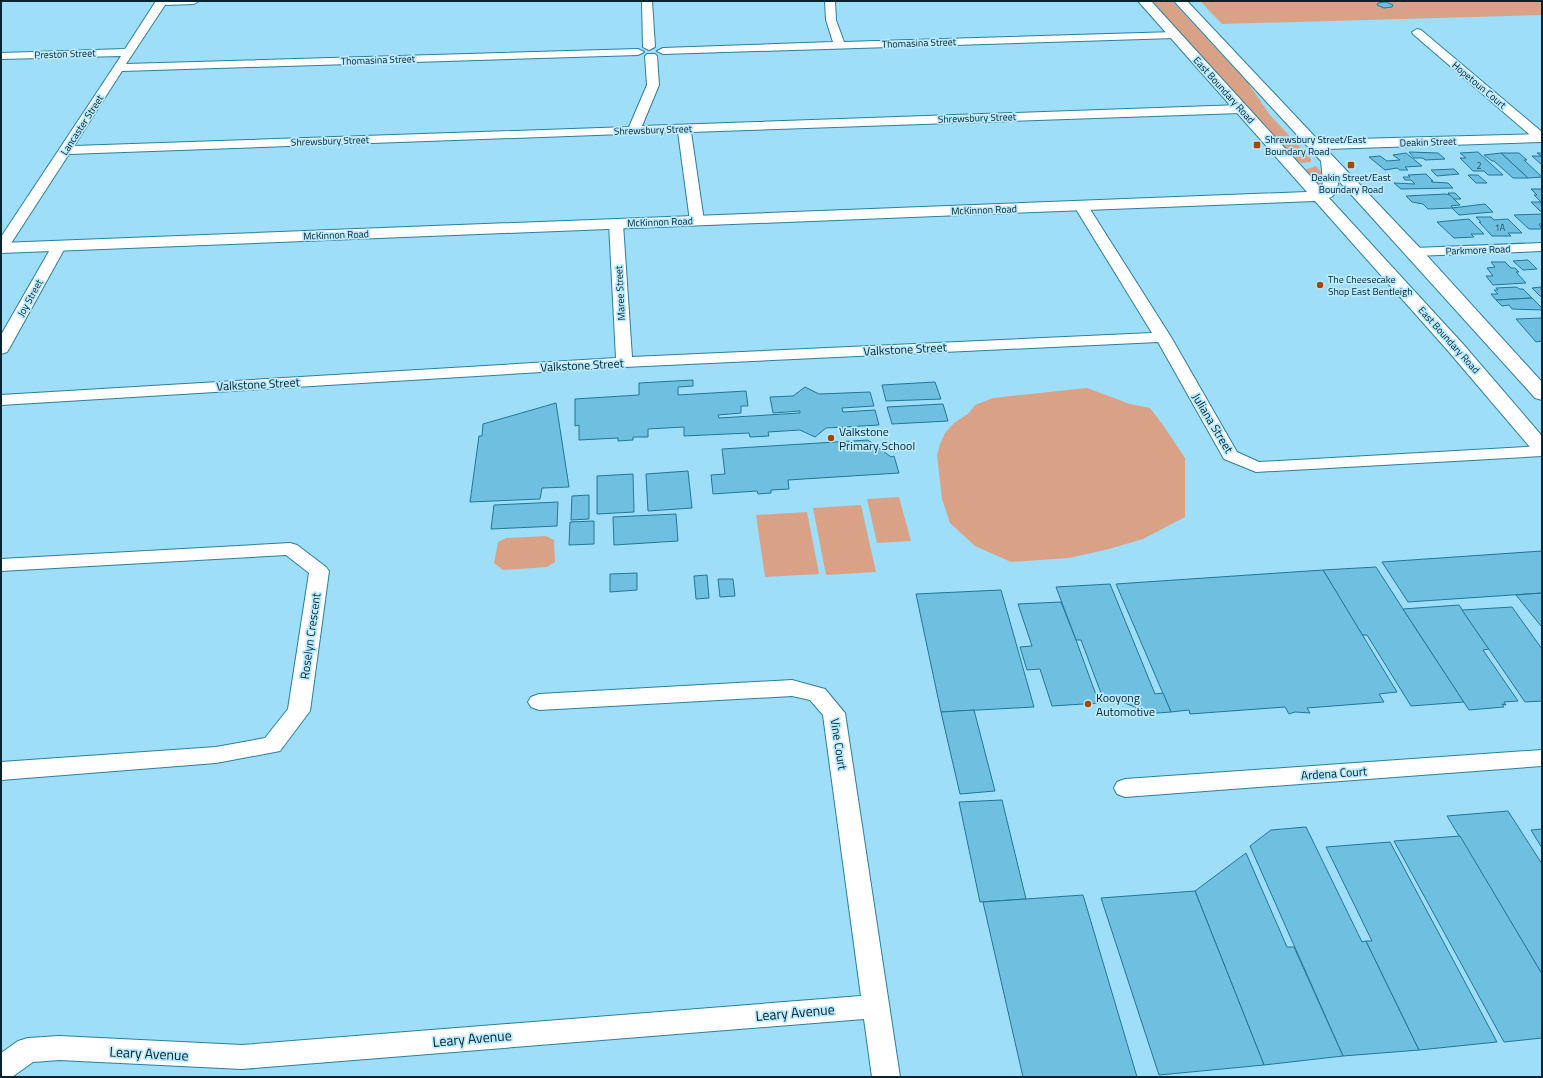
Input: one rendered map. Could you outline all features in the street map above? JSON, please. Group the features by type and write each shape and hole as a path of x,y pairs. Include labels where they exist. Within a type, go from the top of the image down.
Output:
{"main road":[{"name":"East Boundary Road","path":"1144,1 1456,348 1542,450"},
{"path":"1180,1 1314,145 1317,164 1414,252 1542,394"},
{"name":"Deakin Street","path":"1314,145 1542,138"},
{"path":"1293,166 1317,164 1328,171 1331,180 1331,187 1328,192 1319,196"},
{"name":"McKinnon Road","path":"1,248 1319,196"}],"street":[{"path":"162,1 194,1"},
{"name":"Lancaster Street","path":"1,248 162,1"},
{"path":"634,130 653,84 647,1"},
{"path":"830,1 831,20 840,46"},
{"name":"Hopetoun Court","path":"1417,32 1542,138"},
{"name":"Thomasina Street","path":"118,68 638,52 643,56 650,52 661,54 663,51 1175,35"},
{"name":"Preston Street","path":"1,56 129,52"},
{"name":"Shrewsbury Street","path":"66,150 1241,109"},
{"path":"684,129 698,221"},
{"name":"Juliana Street","path":"1081,206 1163,337 1230,455 1256,467 1542,450"},
{"name":"Maree Street","path":"616,224 624,362"},
{"name":"Joy Street","path":"1,349 59,246"},
{"name":"Parkmore Road","path":"1414,252 1542,247"},
{"name":"Valkstone Street","path":"1,400 624,362 1163,337"},
{"name":"Roselyn Crescent","path":"1,565 290,549 319,571 299,710 272,744 216,755 1,771"},
{"name":"Vine Court","path":"539,702 792,688 817,694 834,713 876,1006"},
{"name":"Ardena Court","path":"1125,788 1542,758"},
{"path":"876,1006 886,1077"},
{"name":"Leary Avenue","path":"1,1069 28,1050 59,1048 242,1057 876,1006"}],"shaded area":[{"path":"1153,1 1172,1 1248,83 1270,115 1311,159 1311,162 1302,163 1295,160 1159,10"},
{"path":"1200,1 1542,1 1542,15 1222,24"},
{"path":"1316,166 1326,178 1322,189 1304,170"},
{"path":"1087,388 1130,404 1150,408 1163,425 1185,458 1185,517 1143,539 1109,549 1069,558 1011,562 975,546 950,523 942,499 937,455 945,433 954,423 969,413 975,405 993,398"},
{"path":"899,497 911,541 877,543 867,499"},
{"path":"861,505 876,572 826,575 813,508"},
{"path":"807,512 819,574 765,577 756,515"},
{"path":"546,536 554,540 555,562 547,567 503,570 494,563 498,542 506,538"}],"building":[{"path":"1386,2 1393,5 1392,7 1384,8 1377,5 1378,3"},
{"path":"1409,152 1438,153 1445,159 1425,160 1423,158 1414,158"},
{"path":"1478,152 1503,175 1488,175 1484,171 1473,171 1460,158 1466,158 1460,153"},
{"path":"1406,153 1422,166 1405,167 1408,170 1400,170 1397,168 1385,170 1369,157 1380,156 1387,161 1400,160 1393,155"},
{"path":"1501,153 1519,153 1527,160 1524,160 1542,177 1528,178"},
{"path":"1501,153 1528,178 1513,178 1494,161 1484,155"},
{"path":"1537,153 1542,153 1542,165 1532,156 1541,156"},
{"path":"1454,169 1459,174 1437,176 1431,170"},
{"path":"1426,174 1433,181 1431,181 1432,182 1448,183 1453,188 1401,189 1394,183 1415,184 1411,180 1405,180 1403,177 1410,177 1408,175"},
{"path":"1468,175 1478,175 1487,183 1476,183"},
{"path":"1531,189 1542,189 1542,203 1534,195 1537,195"},
{"path":"1448,193 1455,193 1461,199 1454,199"},
{"path":"1450,195 1460,205 1451,206 1453,208 1428,209 1423,204 1412,202 1406,196"},
{"path":"1531,202 1541,202 1542,211 1540,211"},
{"path":"1485,204 1493,212 1459,215 1452,208"},
{"path":"1542,214 1542,224 1539,224 1542,229 1529,229 1514,215"},
{"path":"1476,217 1491,217 1494,220 1508,219 1522,233 1508,233 1511,236 1492,236"},
{"path":"1469,219 1484,234 1471,234 1474,237 1454,238 1437,222"},
{"path":"1528,260 1537,269 1523,270 1513,261"},
{"path":"1491,262 1505,262 1511,268 1515,268 1519,272 1516,272 1526,283 1493,285 1486,276 1493,276 1487,268 1495,267"},
{"path":"1517,287 1519,289 1523,289 1532,298 1496,300 1491,294 1498,294 1494,290 1498,290 1496,288"},
{"path":"1541,287 1542,296 1540,296 1532,288"},
{"path":"1532,298 1542,308 1542,310 1512,309 1509,305 1502,306 1496,300"},
{"path":"1542,318 1542,341 1536,342 1516,319"},
{"path":"693,380 693,386 678,387 678,395 746,391 748,406 741,406 741,413 718,415 719,418 800,413 800,411 773,413 770,397 793,396 805,387 819,394 870,392 874,406 842,408 843,412 875,410 879,425 826,428 815,437 800,430 768,432 769,436 750,437 749,433 684,436 684,427 648,429 648,437 633,437 633,440 618,441 618,438 579,440 579,425 575,426 575,399 639,395 639,383"},
{"path":"935,382 941,399 886,401 882,385"},
{"path":"556,403 569,487 542,488 540,499 470,502 479,436 482,436 483,424"},
{"path":"943,404 948,421 892,424 887,407"},
{"path":"868,440 891,457 894,456 899,473 788,480 789,489 771,490 771,493 758,494 757,491 713,494 711,475 725,474 722,449"},
{"path":"688,471 692,508 648,511 646,474"},
{"path":"633,474 634,512 597,514 597,476"},
{"path":"589,495 589,519 571,520 572,496"},
{"path":"558,502 557,526 491,529 494,505"},
{"path":"676,514 678,541 614,545 613,517"},
{"path":"594,521 594,544 569,545 570,522"},
{"path":"1542,551 1542,593 1408,602 1382,562"},
{"path":"1376,567 1464,702 1411,706 1367,635 1362,635 1323,570"},
{"path":"1323,570 1397,692 1379,694 1384,702 1307,708 1310,713 1295,712 1289,714 1285,707 1190,714 1189,710 1171,712 1116,584"},
{"path":"637,573 637,590 610,592 610,574"},
{"path":"707,575 709,598 696,599 694,576"},
{"path":"718,579 733,579 735,596 720,597"},
{"path":"1110,584 1155,694 1163,693 1171,712 1158,713 1143,710 1117,700 1104,701 1081,640 1076,640 1056,587"},
{"path":"1001,590 1034,707 941,712 916,594"},
{"path":"1542,593 1542,626 1541,626 1516,595"},
{"path":"1061,602 1099,703 1052,706 1040,669 1027,670 1020,647 1032,646 1018,604"},
{"path":"1459,605 1489,649 1483,650 1518,701 1504,702 1506,705 1502,704 1504,707 1469,710 1403,609"},
{"path":"1512,607 1542,649 1542,701 1525,702 1462,610"},
{"path":"974,710 995,791 960,794 941,712"},
{"path":"1002,800 1026,899 980,902 959,802"},
{"path":"1508,811 1542,864 1542,974 1447,816"},
{"path":"1306,827 1362,942 1366,941 1419,1050 1343,1056 1250,846 1271,830"},
{"path":"1542,829 1542,848 1531,830"},
{"path":"1460,836 1542,974 1542,1038 1504,1042 1394,841"},
{"path":"1390,842 1497,1042 1419,1050 1366,941 1372,941 1326,847"},
{"path":"1246,853 1287,947 1294,947 1343,1056 1264,1065 1195,891"},
{"path":"1195,891 1264,1065 1159,1075 1101,898"},
{"path":"1083,895 1137,1077 1023,1077 983,902"}],"place":[{"name":"Shrewsbury Street/East Boundary Road","path":"1257,145"},
{"name":"Deakin Street/East Boundary Road","path":"1351,165"},
{"name":"The Cheesecake Shop East Bentleigh","path":"1320,285"},
{"name":"Valkstone Primary School","path":"831,438"},
{"name":"Kooyong Automotive","path":"1088,704"}]}
